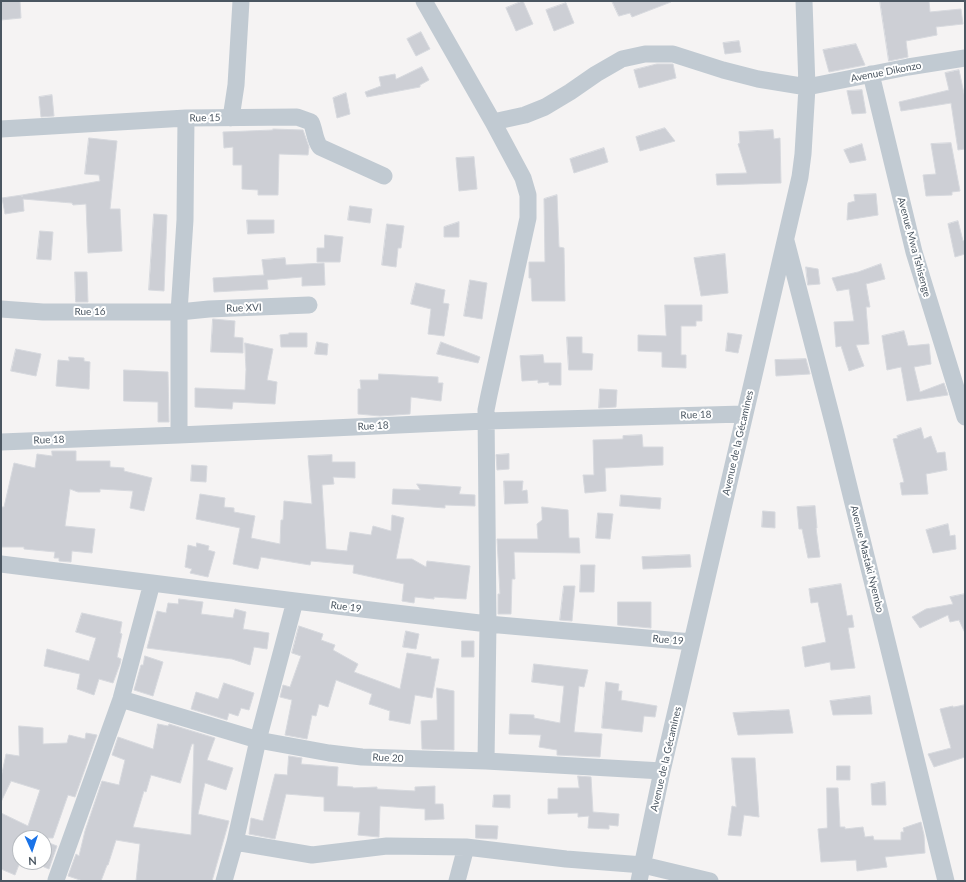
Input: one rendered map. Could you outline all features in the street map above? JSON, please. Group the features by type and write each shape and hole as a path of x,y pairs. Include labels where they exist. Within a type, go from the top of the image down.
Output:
{"street":[{"path":"231,118 236,85 241,1"},
{"path":"424,1 493,122 523,178 528,195 528,212 525,235 489,395 486,421 488,624 486,761"},
{"name":"Avenue de la Gécamines","path":"641,873 662,771 800,177 808,87 804,1"},
{"path":"493,122 525,115 545,107 596,74 622,60 645,54 672,54 758,79 808,87"},
{"name":"Avenue Dikonzo","path":"808,87 870,74 965,58"},
{"name":"Avenue Mwa Tshisenge","path":"870,74 914,252 965,417"},
{"name":"Rue 15","path":"1,129 186,118 297,117 311,122 315,139 320,147 384,176"},
{"path":"179,435 179,312 185,220 186,118"},
{"name":"Avenue Mastaki Nyembo","path":"785,238 835,430 946,881"},
{"name":"Rue XVI","path":"179,312 210,309 309,305"},
{"name":"Rue 16","path":"1,309 43,312 179,312"},
{"name":"Rue 18","path":"1,442 486,421 744,414"},
{"name":"Rue 19","path":"1,564 488,624 692,642"},
{"path":"56,880 121,699 152,583"},
{"path":"224,881 235,842 258,740 295,601"},
{"name":"Rue 20","path":"121,699 258,740 329,753 401,759 486,761 662,771"},
{"path":"235,842 312,855 387,846 466,847 566,859 641,873 710,881"},
{"path":"456,881 466,847"}],"building":[{"path":"1,1 20,1 21,18 1,20"},
{"path":"523,1 533,24 516,31 506,8"},
{"path":"612,1 671,2 632,17 630,13 619,16"},
{"path":"880,1 929,1 930,12 961,9 963,24 936,27 937,35 906,41 908,57 889,61"},
{"path":"566,3 574,23 554,31 546,10"},
{"path":"421,32 430,49 416,56 407,39"},
{"path":"739,41 741,52 725,54 723,43"},
{"path":"856,44 865,65 829,72 823,50"},
{"path":"657,64 673,64 676,78 639,88 634,70"},
{"path":"422,67 429,80 420,85 420,87 367,97 365,92 381,86 379,77 395,74 396,79"},
{"path":"959,70 965,98 965,149 958,150 951,103 901,111 899,102 949,90 945,73"},
{"path":"862,90 866,113 852,114 847,91"},
{"path":"346,93 350,114 337,118 333,98"},
{"path":"52,95 54,116 41,117 39,97"},
{"path":"665,128 675,141 640,151 636,137"},
{"path":"273,129 303,130 309,147 308,155 279,154 278,195 258,195 258,190 242,189 242,165 233,165 233,147 224,148 223,132"},
{"path":"773,130 774,139 780,138 781,183 717,185 716,174 747,173 738,144 740,143 739,132"},
{"path":"89,138 117,141 110,209 120,209 122,251 88,253 86,204 73,205 72,203 23,199 24,211 5,214 2,198 100,181 99,175 85,174"},
{"path":"951,143 960,191 952,192 952,195 926,196 923,175 936,174 931,144"},
{"path":"862,144 866,160 850,163 844,150"},
{"path":"604,148 608,162 574,173 570,159"},
{"path":"474,157 477,189 459,191 456,158"},
{"path":"876,194 878,215 847,220 848,203 855,201 854,195"},
{"path":"557,195 559,247 564,248 565,301 532,301 531,278 529,278 529,262 545,262 544,199"},
{"path":"350,206 372,209 370,223 348,220"},
{"path":"154,214 167,215 164,291 149,290"},
{"path":"247,220 274,220 274,233 248,234"},
{"path":"958,221 963,241 965,240 965,254 955,257 948,224"},
{"path":"459,222 459,237 444,237 444,227"},
{"path":"387,224 404,226 401,248 398,248 396,267 382,265"},
{"path":"40,231 53,232 51,260 37,259"},
{"path":"325,235 343,237 340,262 317,262 317,248 324,248"},
{"path":"725,254 728,293 701,296 694,258"},
{"path":"285,258 286,265 324,263 325,285 302,286 302,277 267,280 268,289 214,292 213,278 264,275 262,260"},
{"path":"881,264 885,279 866,284 870,307 866,307 869,344 856,345 864,366 849,371 841,346 836,347 834,322 854,321 849,289 837,291 832,278 858,272"},
{"path":"806,267 818,269 820,284 808,285"},
{"path":"75,272 87,272 88,302 76,302"},
{"path":"470,280 487,283 482,319 464,316"},
{"path":"416,283 445,290 443,303 449,304 444,336 428,334 431,309 411,304"},
{"path":"665,305 702,305 702,321 696,321 696,326 681,326 681,355 686,355 686,368 662,367 662,352 638,351 638,335 666,336"},
{"path":"213,319 235,321 234,337 243,338 243,353 211,352"},
{"path":"904,331 908,346 929,344 931,364 914,367 920,392 944,383 948,395 907,401 901,367 887,370 882,336"},
{"path":"289,333 307,333 307,347 281,347 280,335"},
{"path":"728,333 742,335 738,353 726,351"},
{"path":"567,337 582,337 582,353 593,354 592,370 569,370"},
{"path":"317,342 328,344 327,355 315,354"},
{"path":"441,342 480,357 478,363 437,354"},
{"path":"245,343 273,349 267,380 277,382 275,404 233,402 232,409 195,407 195,388 245,390"},
{"path":"16,349 41,354 36,376 11,371"},
{"path":"543,355 544,363 561,363 561,385 549,385 549,382 538,383 538,380 522,381 520,356"},
{"path":"69,357 84,358 84,361 90,362 89,389 56,386 58,360 69,361"},
{"path":"806,359 810,374 776,376 775,360"},
{"path":"124,370 168,372 169,422 158,422 158,402 124,401"},
{"path":"379,374 438,377 438,383 443,383 441,401 411,397 410,414 380,416 358,414 358,389 361,389 360,380 378,380"},
{"path":"600,389 617,390 616,407 599,408"},
{"path":"921,428 924,439 931,436 937,453 945,452 947,470 926,474 928,494 902,495 900,483 904,482 893,439 898,438 897,436"},
{"path":"642,435 643,447 663,447 663,465 605,468 606,491 585,493 583,475 594,475 593,440 623,439 623,436"},
{"path":"52,451 76,451 76,461 110,461 110,467 124,468 124,471 152,478 144,511 130,508 133,491 100,489 100,492 78,492 70,489 65,526 95,529 92,553 72,551 71,562 59,561 59,558 54,558 55,552 24,549 24,547 1,547 1,507 4,507 14,463 35,468 37,454 52,456"},
{"path":"509,454 509,469 497,470 496,455"},
{"path":"332,455 332,462 355,462 355,478 333,477 334,484 322,485 326,549 347,551 350,532 371,535 373,526 391,531 392,515 404,518 396,559 412,559 426,567 427,561 470,566 466,599 434,597 434,599 415,597 414,603 402,601 404,584 353,573 354,565 311,561 310,565 261,557 258,569 233,564 240,528 196,519 200,494 225,498 224,507 234,508 234,512 255,516 251,538 280,544 281,520 283,520 284,501 312,504 308,456"},
{"path":"192,465 207,466 206,482 191,481"},
{"path":"504,481 523,481 522,491 527,490 528,503 505,504"},
{"path":"417,484 461,487 459,494 475,495 475,506 445,505 445,508 392,504 393,489 420,490"},
{"path":"621,495 661,498 660,509 620,506"},
{"path":"815,506 820,557 808,558 802,529 799,529 797,507"},
{"path":"542,507 568,510 569,538 579,538 580,553 514,552 515,579 512,579 511,614 498,614 498,594 500,594 497,539 538,539 537,524 542,520"},
{"path":"763,511 775,512 775,528 762,527"},
{"path":"598,513 613,514 610,539 596,538"},
{"path":"948,524 950,536 955,535 956,549 933,553 926,530"},
{"path":"197,543 209,546 208,550 215,552 208,577 190,573 192,569 185,567 188,545 196,547"},
{"path":"690,555 691,567 643,569 642,557"},
{"path":"581,565 595,565 594,592 580,592"},
{"path":"841,584 847,616 852,615 854,627 848,628 855,668 831,670 830,662 805,667 802,647 826,642 818,602 811,603 809,589"},
{"path":"564,586 575,586 572,621 560,620"},
{"path":"965,594 965,633 959,620 950,622 948,615 920,628 912,617 926,609 953,604 950,597"},
{"path":"179,599 203,602 201,614 233,618 235,609 246,612 243,629 269,633 267,649 254,647 250,665 232,659 147,648 157,611 166,613 168,603 178,604"},
{"path":"618,602 651,602 651,628 618,625"},
{"path":"82,613 122,622 120,633 122,634 117,657 121,659 113,683 99,679 94,695 77,689 80,674 44,666 47,649 89,661 96,638 76,632"},
{"path":"299,626 323,634 321,640 335,645 333,650 358,664 354,672 400,689 407,653 431,657 431,659 439,659 432,698 415,695 410,724 389,720 390,711 369,704 372,694 336,680 328,707 319,704 316,716 312,715 307,739 285,735 292,700 280,697 283,685 290,687 301,656 292,653"},
{"path":"406,631 419,634 416,649 403,647"},
{"path":"462,641 474,641 474,657 462,657"},
{"path":"145,656 163,662 153,696 134,690"},
{"path":"534,664 588,670 584,687 579,686 574,732 602,734 600,757 557,755 557,750 539,747 541,735 509,734 510,714 534,715 534,718 560,723 564,686 532,682"},
{"path":"606,682 619,684 618,691 622,691 621,700 657,706 655,717 644,716 642,732 602,728"},
{"path":"224,683 254,693 249,710 241,708 238,716 229,713 227,720 191,709 196,692 218,699"},
{"path":"437,688 454,691 454,750 422,749 421,721 437,720"},
{"path":"870,696 872,714 833,715 830,701"},
{"path":"965,705 965,757 934,767 928,754 951,748 940,709"},
{"path":"789,710 793,733 738,735 733,713"},
{"path":"158,724 168,726 169,724 215,738 207,760 233,768 226,790 205,783 198,814 229,821 212,881 136,881 140,844 116,840 101,881 83,881 68,876 76,854 79,856 85,831 102,781 119,785 125,760 112,755 118,737 153,749","holes":["192,744 194,744 191,835 133,827 144,791 146,792 151,775 180,783"]},
{"path":"19,726 43,728 43,744 67,743 69,735 85,739 86,733 97,735 75,797 68,795 53,838 52,830 12,830 12,870 17,870 15,875 1,869 1,813 28,826 40,790 11,781 1,802 1,778 6,754 19,756"},
{"path":"289,756 302,758 301,764 338,767 337,786 353,788 377,787 377,789 415,791 415,787 435,786 435,804 443,804 444,819 425,820 425,809 380,806 379,837 358,835 360,812 324,811 324,797 286,794 275,839 249,834 251,818 263,821 275,774 287,775"},
{"path":"732,758 755,758 759,817 744,815 741,836 728,835 732,806 736,807"},
{"path":"837,766 850,766 850,780 837,780"},
{"path":"578,776 591,777 593,812 619,814 618,826 609,825 609,829 588,828 589,816 578,817 578,813 548,814 548,799 558,799 558,788 579,788"},
{"path":"885,782 886,805 872,805 871,784"},
{"path":"827,788 838,788 840,827 845,827 845,829 863,827 865,837 873,836 874,840 901,840 901,832 904,832 903,828 921,822 924,835 925,853 885,857 887,867 857,871 856,860 821,862 818,829 827,828"},
{"path":"494,795 510,795 510,808 493,807"},
{"path":"476,825 498,826 497,839 476,838"},
{"path":"52,844 57,846 52,860"}]}
